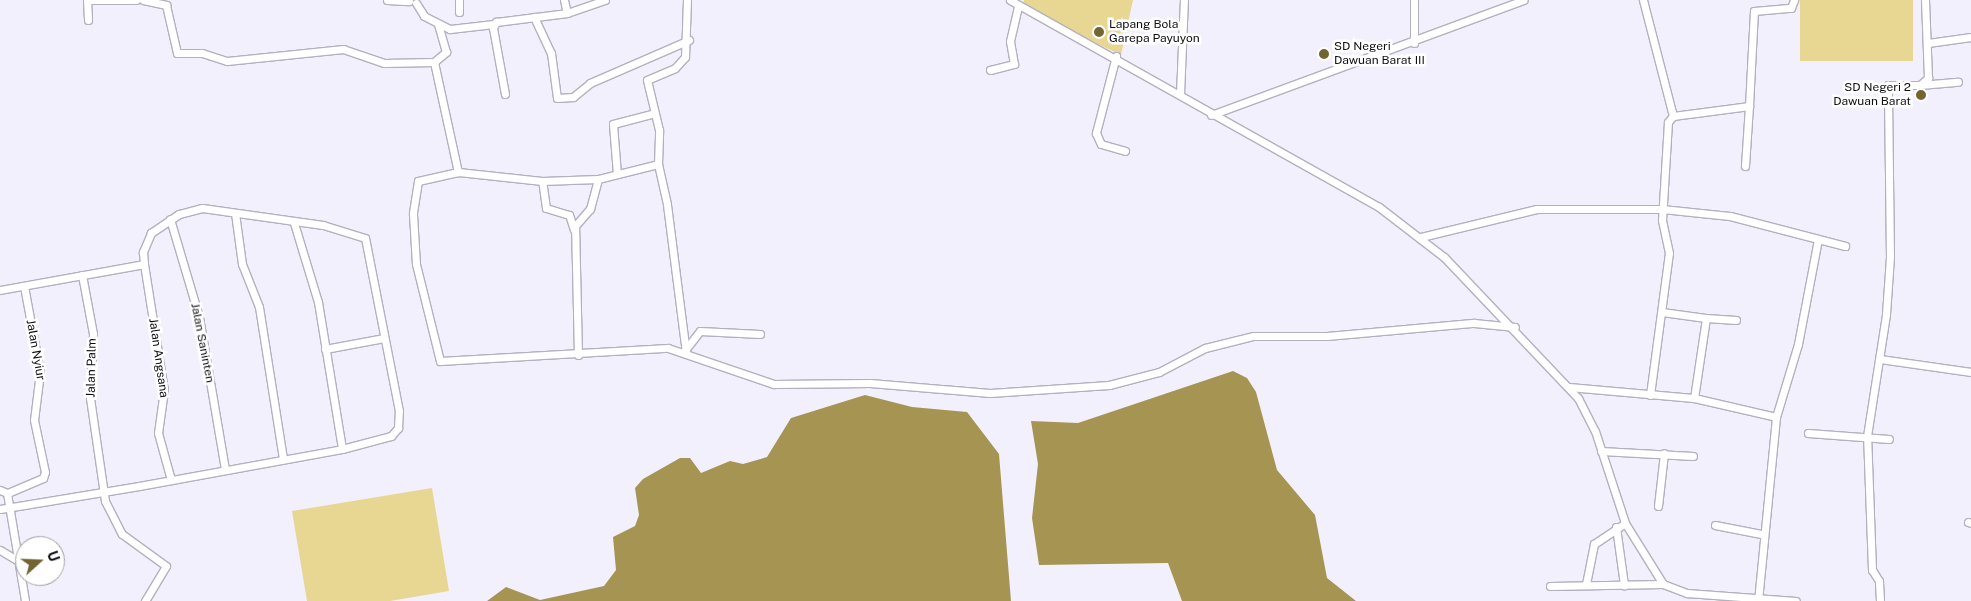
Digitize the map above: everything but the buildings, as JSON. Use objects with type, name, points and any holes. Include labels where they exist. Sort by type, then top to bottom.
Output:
[{"type":"street","points":[[88,20],[87,0],[136,0]]},
{"type":"street","points":[[143,0],[166,5],[180,54],[202,53],[227,60],[343,49],[384,63],[434,62],[446,52],[438,24]]},
{"type":"street","points":[[387,0],[413,1],[424,16],[438,24],[456,29],[494,24],[500,19],[567,13],[605,0]]},
{"type":"street","points":[[459,0],[459,12]]},
{"type":"street","points":[[564,0],[567,13]]},
{"type":"street","points":[[686,352],[668,204],[658,164],[655,113],[647,80],[682,62],[689,40],[687,0]]},
{"type":"street","points":[[1010,0],[1018,6],[1116,56],[1211,115],[1379,207],[1421,237],[1515,327],[1569,387],[1589,416],[1625,523],[1663,584]]},
{"type":"street","points":[[1180,94],[1184,0]]},
{"type":"street","points":[[1414,0],[1414,43]]},
{"type":"street","points":[[1211,115],[1414,43],[1523,0]]},
{"type":"street","points":[[1643,0],[1673,116]]},
{"type":"street","points":[[1745,166],[1754,11],[1791,8],[1794,0]]},
{"type":"street","points":[[1920,85],[1930,72],[1925,0]]},
{"type":"street","points":[[990,70],[1014,64],[1010,41],[1018,6]]},
{"type":"street","points":[[534,17],[551,53],[557,98],[573,97],[590,83],[689,40]]},
{"type":"street","points":[[494,24],[505,94]]},
{"type":"street","points":[[1928,43],[1971,37]]},
{"type":"street","points":[[1116,56],[1096,133],[1101,144],[1125,151]]},
{"type":"street","points":[[434,62],[458,172]]},
{"type":"street","points":[[1880,601],[1879,581],[1872,570],[1867,436],[1880,360],[1890,257],[1888,85],[1958,82]]},
{"type":"street","points":[[1650,395],[1669,248],[1662,209],[1666,126],[1673,116],[1749,106]]},
{"type":"street","points":[[617,174],[613,124],[655,113]]},
{"type":"street","points":[[658,164],[598,179],[542,181],[458,172],[422,178],[415,190],[416,264],[440,361],[578,355],[663,348],[686,352],[774,384],[870,383],[970,394],[1109,385],[1159,372],[1205,348],[1254,336],[1327,336],[1474,323],[1515,327]]},
{"type":"street","points":[[574,230],[590,208],[598,179]]},
{"type":"street","points":[[542,181],[546,208],[569,215],[574,230],[578,355]]},
{"type":"street","points":[[0,509],[342,449],[387,438],[398,428],[384,338],[365,238],[353,231],[234,213],[190,209],[170,219]]},
{"type":"street","points":[[1421,237],[1537,209],[1662,209],[1730,216],[1845,246]]},
{"type":"street","points":[[234,213],[242,264],[259,307],[283,458]]},
{"type":"street","name":"Jalan Angsana","points":[[170,219],[146,242],[144,264],[164,390],[158,433],[171,480]]},
{"type":"street","name":"Jalan Saninten","points":[[170,219],[199,317],[225,469]]},
{"type":"street","points":[[294,223],[301,258],[316,294],[342,449]]},
{"type":"street","points":[[1758,600],[1761,534],[1776,417],[1798,344],[1818,239]]},
{"type":"street","points":[[0,290],[144,264]]},
{"type":"street","name":"Jalan Palm","points":[[82,275],[92,326],[90,398],[104,491],[117,528],[166,566],[145,601]]},
{"type":"street","name":"Jalan Nyiur","points":[[15,543],[9,507],[4,491],[42,478],[45,472],[34,420],[40,372],[24,286]]},
{"type":"street","points":[[1662,312],[1736,320]]},
{"type":"street","points":[[1694,398],[1706,318]]},
{"type":"street","points":[[686,352],[700,331],[760,334]]},
{"type":"street","points":[[325,348],[384,338]]},
{"type":"street","points":[[1880,360],[1971,372]]},
{"type":"street","points":[[1569,387],[1694,398],[1776,417]]},
{"type":"street","points":[[1808,433],[1889,438]]},
{"type":"street","points":[[1601,451],[1664,452],[1693,456]]},
{"type":"street","points":[[1658,506],[1664,452]]},
{"type":"street","points":[[1586,584],[1594,544],[1616,527],[1625,523]]},
{"type":"street","points":[[1715,525],[1761,534]]},
{"type":"street","points":[[1616,527],[1624,585]]},
{"type":"street","points":[[0,550],[15,559]]},
{"type":"street","points":[[1550,586],[1663,584],[1687,593],[1758,600],[1796,601]]},
{"type":"street","points":[[17,601],[25,597]]},
{"type":"shaded area","name":"Lapang Bola Garepa Payuyon","points":[[1024,0],[1133,0],[1121,55],[1022,8]]},
{"type":"shaded area","points":[[1800,0],[1913,0],[1913,61],[1800,61]]},
{"type":"shaded area","points":[[1233,371],[1247,378],[1256,392],[1277,470],[1315,515],[1327,578],[1356,601],[1182,601],[1168,563],[1039,565],[1032,518],[1038,464],[1031,421],[1078,423]]},
{"type":"shaded area","points":[[865,395],[912,407],[967,412],[999,454],[1011,601],[487,601],[506,587],[540,600],[604,586],[616,570],[613,537],[635,526],[639,515],[635,488],[643,479],[680,458],[690,458],[701,473],[730,461],[743,464],[767,457],[791,418]]},
{"type":"shaded area","points":[[432,488],[449,591],[390,601],[307,601],[292,511]]},
{"type":"place","name":"Lapang Bola Garepa Payuyon","points":[[1099,32]]},
{"type":"place","name":"SD Negeri Dawuan Barat III","points":[[1324,54]]},
{"type":"place","name":"SD Negeri 2 Dawuan Barat","points":[[1921,95]]}]
